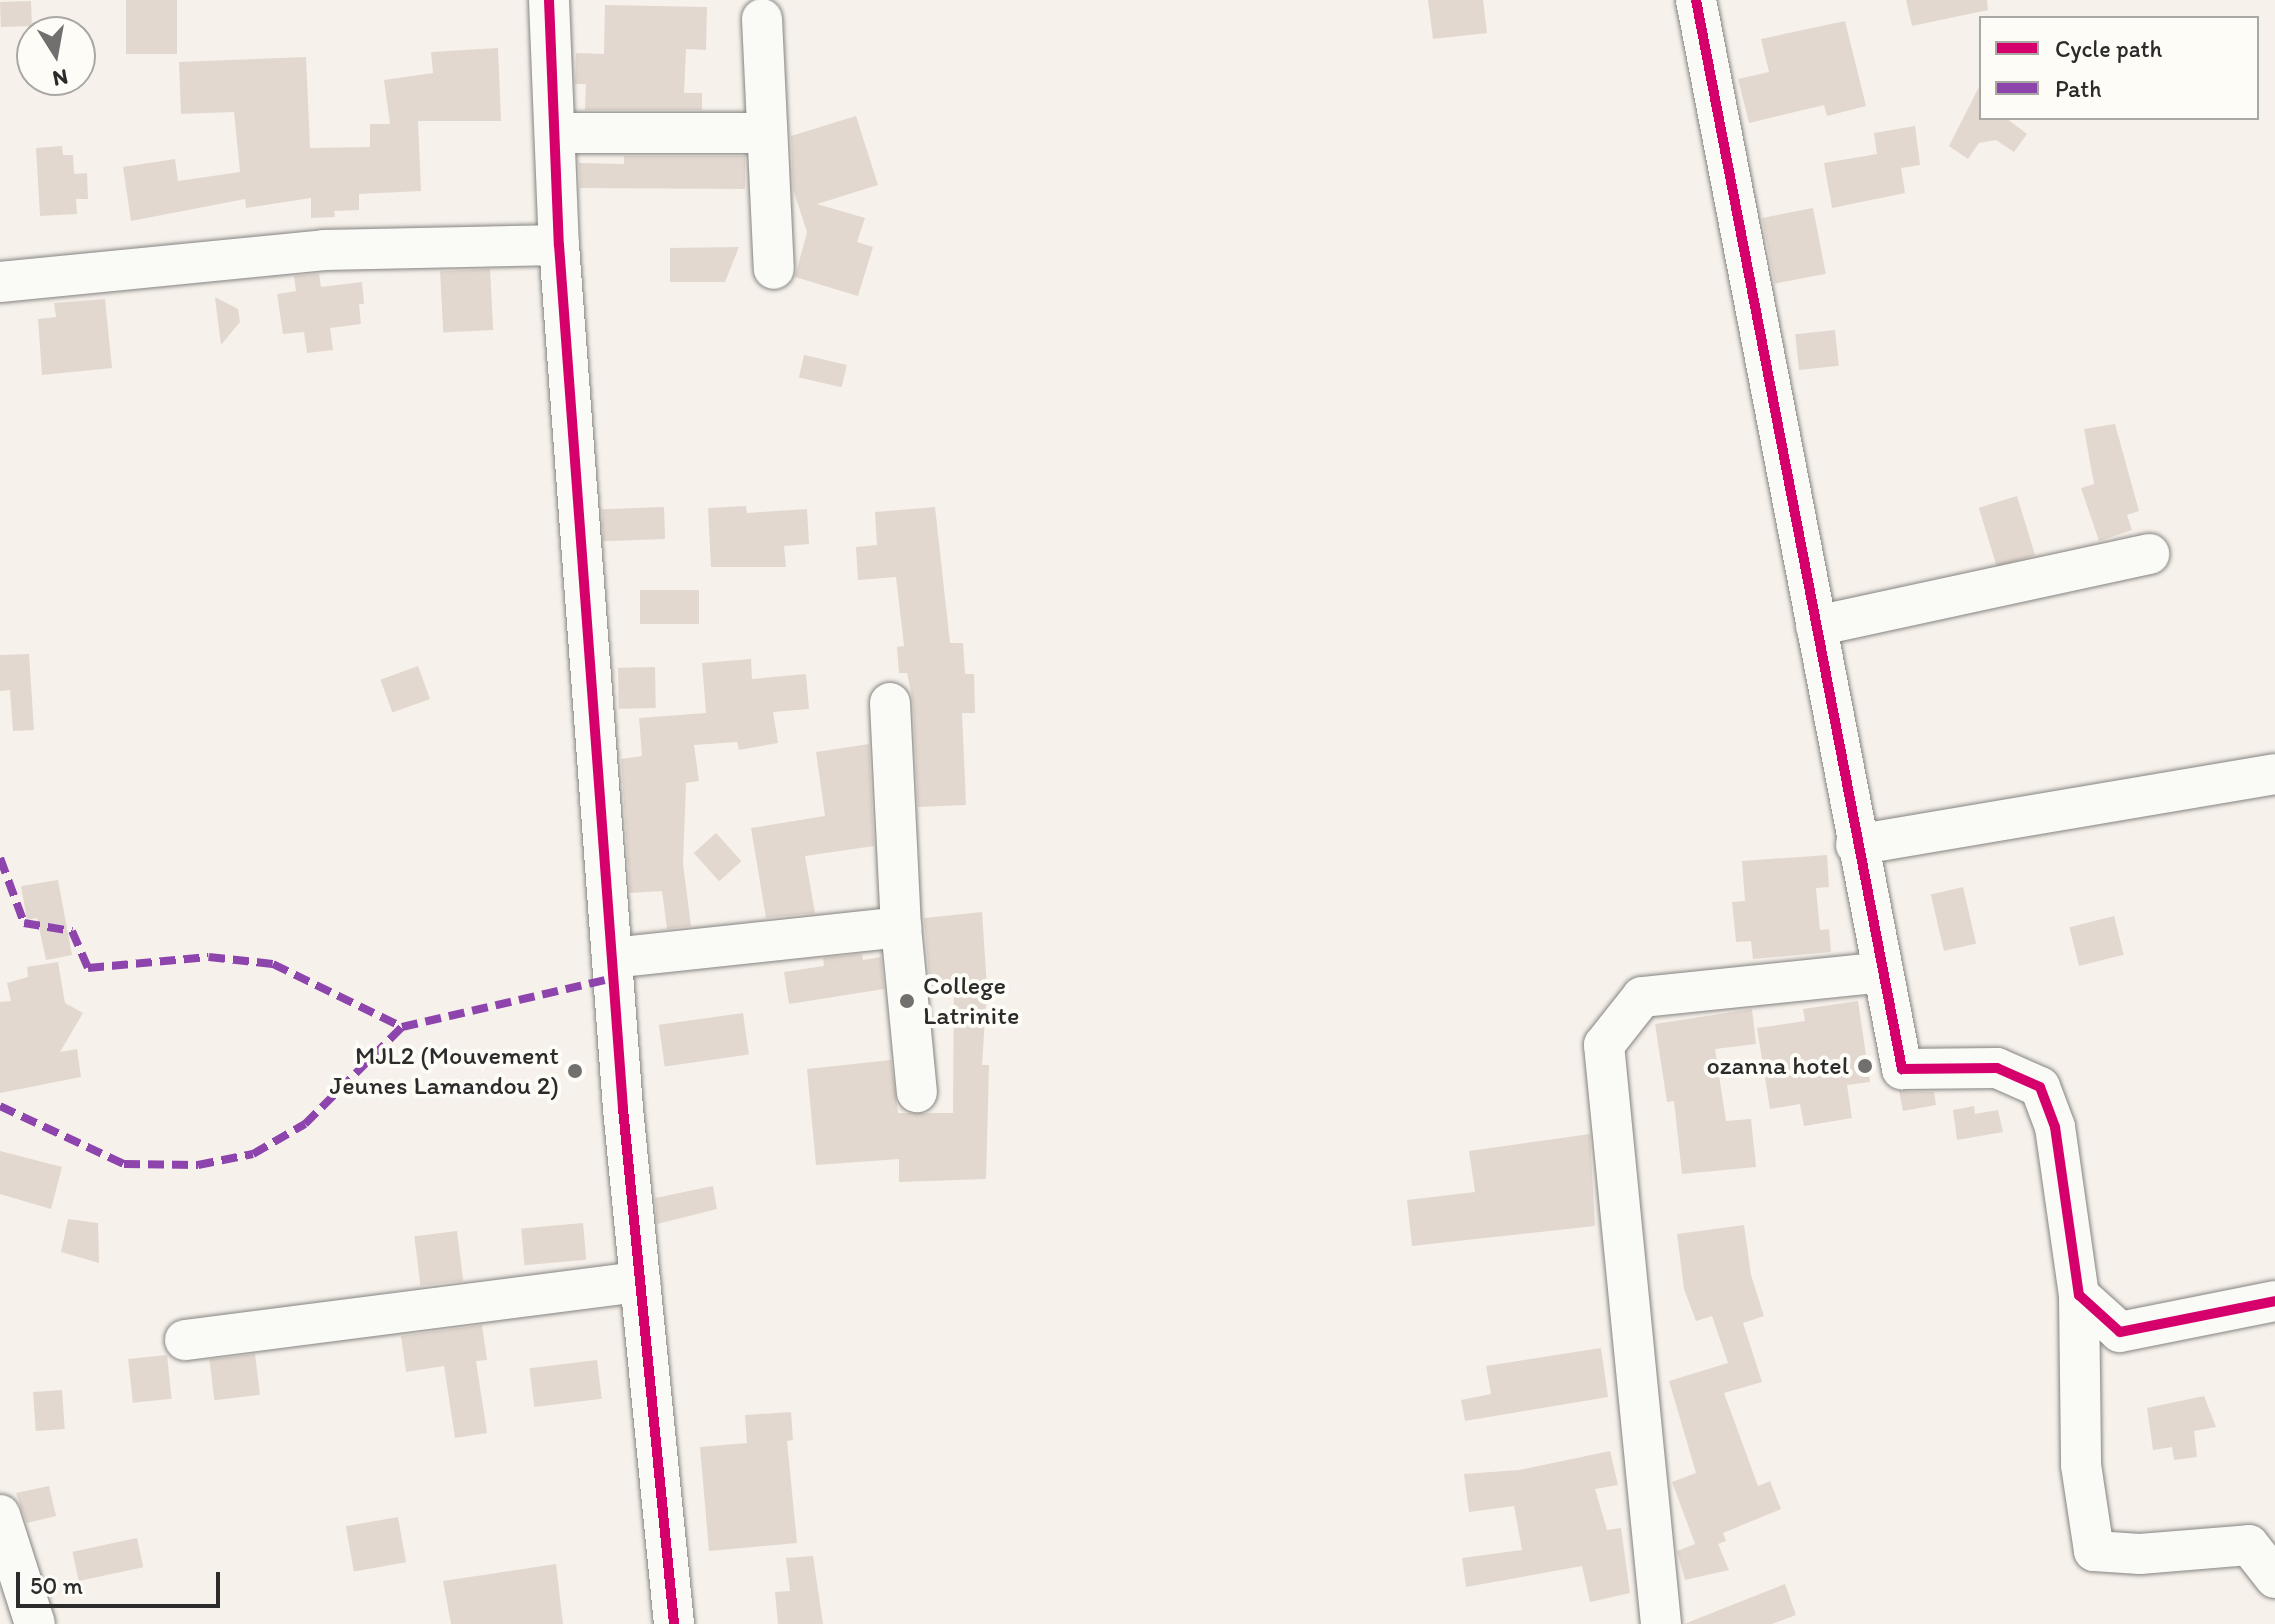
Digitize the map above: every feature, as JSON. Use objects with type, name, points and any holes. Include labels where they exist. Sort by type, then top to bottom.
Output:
[{"type":"street","points":[[549,0],[557,133],[559,245],[612,958],[674,1624]]},
{"type":"street","points":[[1696,0],[1856,845],[1902,1069],[1997,1068],[2040,1087],[2055,1127],[2079,1295],[2081,1465],[2094,1551],[2140,1554],[2249,1545],[2275,1578]]},
{"type":"street","points":[[762,19],[774,269]]},
{"type":"street","points":[[557,133],[767,133]]},
{"type":"street","points":[[0,282],[324,250],[559,245]]},
{"type":"street","points":[[1816,626],[2149,554]]},
{"type":"street","points":[[890,703],[901,927],[917,1092]]},
{"type":"street","points":[[1856,845],[2275,774]]},
{"type":"street","points":[[612,958],[901,927]]},
{"type":"street","points":[[1661,1624],[1604,1045],[1642,997],[1883,972]]},
{"type":"street","points":[[185,1340],[640,1282]]},
{"type":"street","points":[[2079,1295],[2120,1332],[2275,1301]]},
{"type":"street","points":[[0,1515],[35,1624]]},
{"type":"building","points":[[126,0],[177,0],[177,54],[126,54]]},
{"type":"building","points":[[1428,0],[1483,0],[1487,33],[1433,39]]},
{"type":"building","points":[[1906,0],[1987,0],[1988,10],[1912,26]]},
{"type":"building","points":[[31,1],[32,16],[16,16],[16,27],[1,27],[0,2]]},
{"type":"building","points":[[605,5],[707,7],[706,50],[686,49],[684,93],[702,93],[702,110],[585,110],[586,84],[575,84],[576,53],[604,54]]},
{"type":"building","points":[[1845,21],[1866,106],[1827,116],[1824,105],[1749,123],[1738,79],[1769,72],[1761,39]]},
{"type":"building","points":[[498,48],[501,121],[418,121],[421,191],[359,194],[359,210],[334,211],[335,217],[311,218],[311,198],[246,208],[245,199],[131,221],[123,167],[175,159],[178,181],[240,172],[234,112],[181,114],[179,62],[306,57],[310,148],[370,147],[370,124],[390,124],[384,80],[433,73],[431,52]]},
{"type":"building","points":[[1979,87],[1979,120],[2009,120],[2027,134],[2014,152],[1996,140],[1979,143],[1968,159],[1949,146]]},
{"type":"building","points":[[856,116],[878,185],[817,204],[865,218],[857,242],[873,247],[858,296],[795,277],[807,232],[793,189],[791,136]]},
{"type":"building","points":[[1915,126],[1920,165],[1901,168],[1905,193],[1832,208],[1824,163],[1877,154],[1874,133]]},
{"type":"building","points":[[62,146],[63,155],[73,155],[74,174],[87,173],[88,199],[76,199],[77,214],[40,216],[36,148]]},
{"type":"building","points":[[624,156],[745,156],[745,189],[580,188],[579,163],[624,164]]},
{"type":"building","points":[[1813,208],[1826,274],[1775,284],[1762,218]]},
{"type":"building","points":[[739,247],[725,282],[670,282],[670,248]]},
{"type":"building","points":[[490,269],[493,330],[443,333],[440,272]]},
{"type":"building","points":[[319,274],[321,287],[362,282],[364,304],[359,304],[361,324],[330,328],[333,350],[307,353],[304,332],[283,334],[277,294],[296,291],[294,276]]},
{"type":"building","points":[[215,297],[238,309],[240,322],[221,345]]},
{"type":"building","points":[[105,299],[112,368],[42,375],[38,319],[56,317],[54,303]]},
{"type":"building","points":[[1835,330],[1839,366],[1799,370],[1795,334]]},
{"type":"building","points":[[804,355],[847,365],[842,387],[799,377]]},
{"type":"building","points":[[2115,424],[2139,511],[2127,515],[2132,530],[2099,541],[2081,488],[2094,484],[2084,429]]},
{"type":"building","points":[[2017,496],[2035,555],[1997,567],[1979,508]]},
{"type":"building","points":[[746,506],[747,513],[807,509],[809,544],[784,546],[786,567],[711,567],[708,508]]},
{"type":"building","points":[[664,507],[665,539],[603,541],[602,509]]},
{"type":"building","points":[[935,507],[950,643],[963,643],[965,674],[974,674],[975,713],[962,713],[966,805],[918,807],[913,702],[907,673],[899,673],[897,647],[904,646],[896,577],[858,580],[856,547],[877,545],[875,512]]},
{"type":"building","points":[[640,590],[699,590],[699,624],[640,624]]},
{"type":"building","points":[[29,654],[34,730],[13,731],[10,690],[0,691],[0,655]]},
{"type":"building","points":[[751,659],[752,679],[806,674],[809,709],[773,712],[778,743],[739,750],[737,742],[694,745],[699,781],[686,783],[683,864],[691,926],[667,929],[662,891],[630,893],[621,759],[642,756],[639,718],[706,713],[702,663]]},
{"type":"building","points":[[418,666],[430,699],[392,713],[380,680]]},
{"type":"building","points":[[655,667],[656,708],[619,709],[618,668]]},
{"type":"building","points":[[869,744],[874,846],[805,856],[815,913],[766,918],[751,828],[825,816],[816,752]]},
{"type":"building","points":[[716,833],[741,861],[719,881],[694,853]]},
{"type":"building","points":[[1827,855],[1829,887],[1816,888],[1820,930],[1829,929],[1831,952],[1753,959],[1751,941],[1736,942],[1732,902],[1745,901],[1742,861]]},
{"type":"building","points":[[58,880],[72,955],[46,960],[37,918],[27,920],[21,886]]},
{"type":"building","points":[[1963,887],[1976,944],[1944,951],[1931,894]]},
{"type":"building","points":[[982,912],[987,988],[982,1065],[989,1065],[986,1179],[899,1182],[899,1159],[816,1165],[807,1069],[891,1060],[898,1113],[953,1113],[954,982],[930,986],[924,918]]},
{"type":"building","points":[[2114,916],[2124,955],[2079,966],[2069,927]]},
{"type":"building","points":[[862,954],[863,960],[881,957],[884,989],[789,1004],[784,972],[824,966],[823,958]]},
{"type":"building","points":[[58,962],[65,1003],[83,1013],[60,1052],[77,1049],[81,1077],[0,1093],[0,1002],[11,1001],[7,983],[28,977],[27,967]]},
{"type":"building","points":[[1858,1001],[1870,1082],[1847,1085],[1852,1118],[1804,1126],[1800,1104],[1770,1109],[1757,1028],[1805,1021],[1803,1009]]},
{"type":"building","points":[[1752,1009],[1756,1044],[1715,1049],[1726,1121],[1751,1119],[1756,1167],[1682,1174],[1674,1101],[1667,1102],[1655,1024]]},
{"type":"building","points":[[743,1013],[749,1055],[665,1066],[659,1025]]},
{"type":"building","points":[[1899,1091],[1934,1092],[1936,1105],[1903,1111]]},
{"type":"building","points":[[1974,1106],[1975,1114],[1998,1110],[2003,1132],[1957,1140],[1953,1110]]},
{"type":"building","points":[[1590,1134],[1595,1226],[1412,1246],[1407,1200],[1475,1192],[1469,1151]]},
{"type":"building","points":[[0,1151],[62,1167],[51,1209],[0,1194]]},
{"type":"building","points":[[713,1186],[717,1209],[657,1224],[655,1198]]},
{"type":"building","points":[[68,1219],[98,1223],[99,1263],[61,1252]]},
{"type":"building","points":[[583,1223],[586,1260],[524,1265],[521,1228]]},
{"type":"building","points":[[1744,1225],[1751,1275],[1764,1316],[1743,1323],[1762,1382],[1724,1393],[1758,1486],[1770,1481],[1781,1509],[1723,1533],[1726,1541],[1718,1544],[1729,1570],[1685,1580],[1677,1551],[1695,1544],[1672,1482],[1696,1473],[1669,1381],[1728,1363],[1712,1316],[1696,1321],[1684,1289],[1677,1234]]},
{"type":"building","points":[[457,1231],[463,1281],[420,1286],[414,1236]]},
{"type":"building","points":[[482,1325],[487,1360],[476,1361],[487,1433],[455,1438],[444,1366],[406,1372],[401,1336]]},
{"type":"building","points":[[1601,1348],[1608,1397],[1465,1421],[1461,1400],[1491,1394],[1486,1366]]},
{"type":"building","points":[[255,1354],[260,1395],[214,1400],[209,1360]]},
{"type":"building","points":[[167,1355],[172,1399],[133,1403],[128,1359]]},
{"type":"building","points":[[597,1360],[602,1399],[534,1407],[530,1368]]},
{"type":"building","points":[[62,1390],[65,1429],[36,1431],[33,1392]]},
{"type":"building","points":[[2204,1396],[2216,1427],[2194,1431],[2197,1457],[2174,1460],[2172,1447],[2153,1450],[2147,1408]]},
{"type":"building","points":[[791,1412],[793,1440],[787,1441],[797,1543],[709,1551],[700,1447],[747,1443],[745,1415]]},
{"type":"building","points":[[1610,1451],[1618,1485],[1595,1489],[1607,1530],[1621,1528],[1630,1593],[1590,1602],[1582,1566],[1466,1587],[1462,1558],[1522,1550],[1514,1506],[1469,1512],[1464,1474],[1519,1470]]},
{"type":"building","points":[[49,1486],[56,1516],[27,1523],[16,1493]]},
{"type":"building","points":[[398,1517],[406,1562],[354,1572],[346,1526]]},
{"type":"building","points":[[137,1538],[143,1567],[79,1581],[72,1552]]},
{"type":"building","points":[[813,1556],[823,1624],[778,1624],[775,1592],[790,1591],[786,1558]]},
{"type":"building","points":[[556,1564],[563,1624],[451,1624],[443,1581]]},
{"type":"building","points":[[1785,1584],[1796,1615],[1772,1624],[1684,1624]]},
{"type":"marked path","points":[[0,858],[24,923],[72,931],[88,968],[209,957],[273,964],[402,1027]]},
{"type":"marked path","points":[[0,1106],[124,1164],[198,1165],[253,1154],[305,1124],[402,1027],[614,978]]},
{"type":"cycle path","points":[[549,0],[559,245],[623,1109],[674,1624]]},
{"type":"cycle path","points":[[1696,0],[1902,1069],[1997,1068],[2040,1087],[2055,1127],[2079,1295],[2120,1332],[2275,1301]]},
{"type":"place","name":"College Latrinite","points":[[907,1001]]},
{"type":"place","name":"ozanna hotel","points":[[1865,1066]]},
{"type":"place","name":"MJL2 (Mouvement Jeunes Lamandou 2)","points":[[575,1071]]}]
